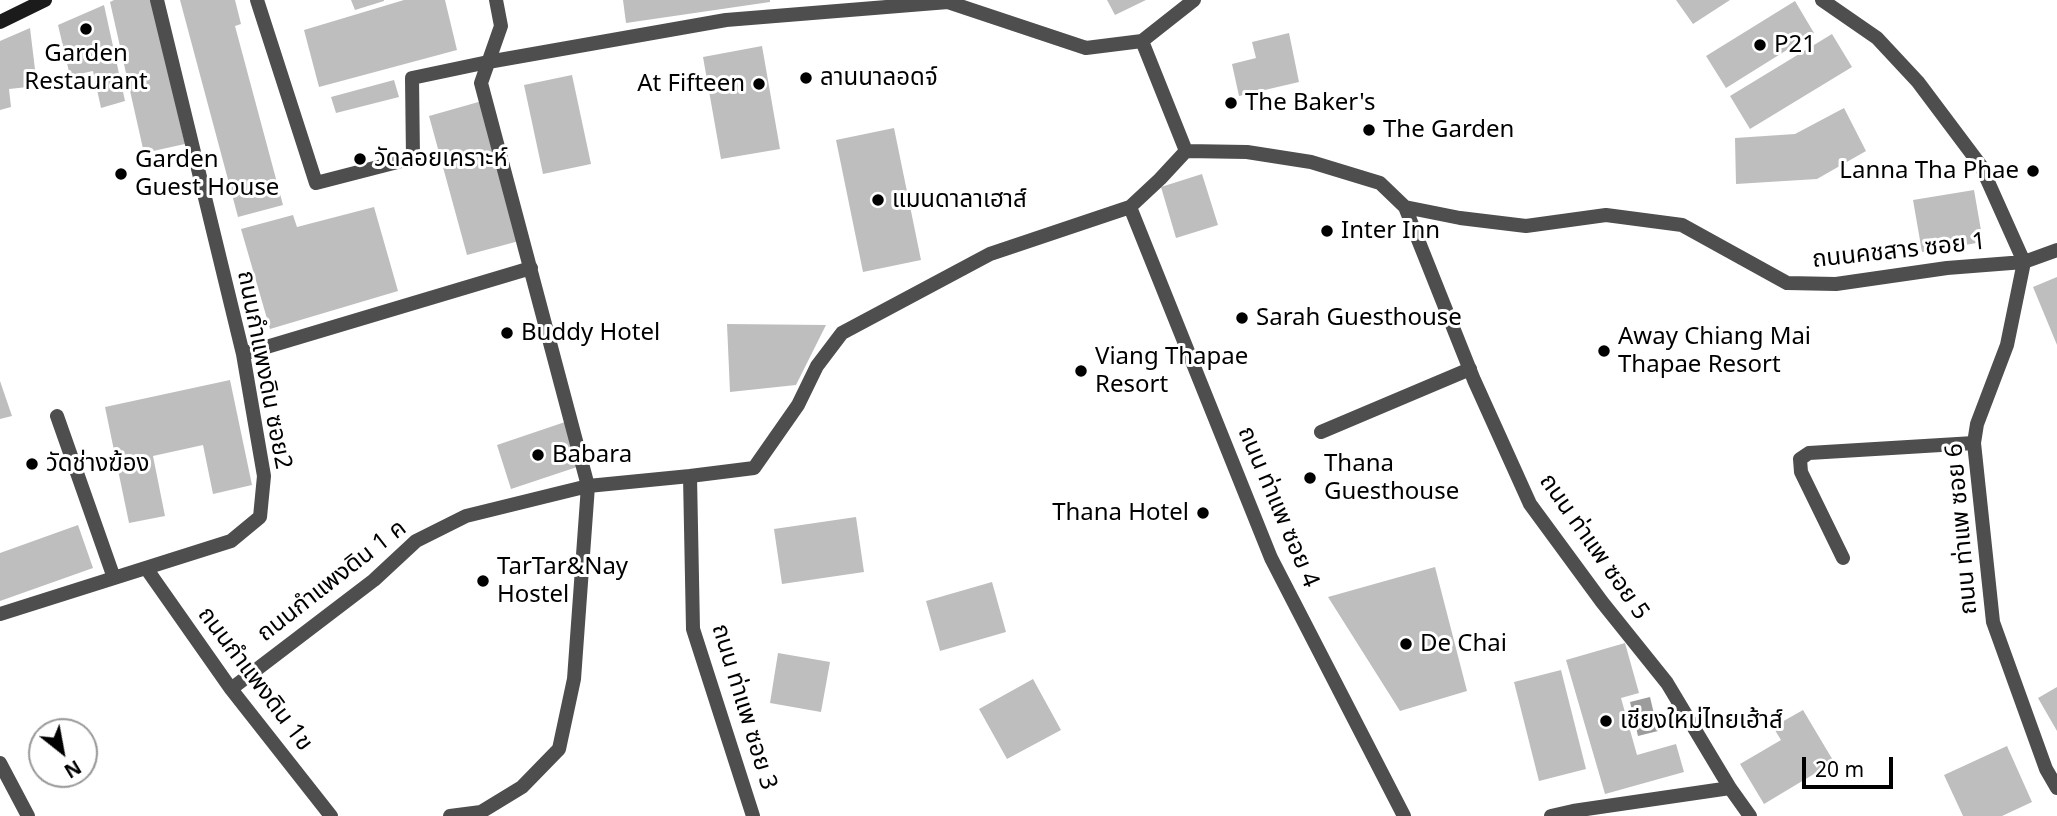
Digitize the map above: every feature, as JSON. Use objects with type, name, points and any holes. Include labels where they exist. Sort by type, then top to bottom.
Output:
[{"type":"street","points":[[0,22],[46,0]]},
{"type":"street","name":"ถนนกำแพงดิน ซอย2","points":[[0,614],[232,541],[261,517],[264,476],[243,354],[157,0]]},
{"type":"street","points":[[257,0],[316,183],[413,158],[412,78],[488,62],[726,20],[948,2],[1086,48],[1142,41],[1195,0]]},
{"type":"street","points":[[450,816],[482,814],[522,787],[559,749],[574,679],[588,486],[481,83],[501,26],[496,0]]},
{"type":"street","points":[[1822,0],[1877,38],[1917,82],[1981,166],[2024,262]]},
{"type":"street","points":[[1142,41],[1186,150]]},
{"type":"street","points":[[1186,150],[1247,152],[1311,162],[1380,183],[1405,207]]},
{"type":"street","points":[[690,476],[754,468],[798,405],[817,366],[842,333],[990,254],[1130,207],[1186,150]]},
{"type":"street","name":"ถนน ท่าแพ ซอย 4","points":[[1130,207],[1270,558],[1404,816]]},
{"type":"street","name":"ถนนคชสาร ซอย 1","points":[[1405,207],[1460,218],[1526,226],[1606,215],[1682,225],[1787,283],[1836,284],[1947,268],[2024,262],[2057,250]]},
{"type":"street","name":"ถนน ท่าแพ ซอย 5","points":[[1405,207],[1470,369],[1530,504],[1602,602],[1667,683],[1730,788],[1750,816]]},
{"type":"street","name":"ถนน ท่าแพ ซอย 6","points":[[2024,262],[2007,345],[1977,424],[1974,443],[1993,622],[2052,766],[2057,788]]},
{"type":"street","points":[[243,354],[531,268]]},
{"type":"street","points":[[1321,432],[1470,369]]},
{"type":"street","points":[[57,416],[114,578]]},
{"type":"street","points":[[1843,558],[1801,472],[1800,459],[1809,453],[1974,443]]},
{"type":"street","name":"ถนนกำแพงดิน 1 ค","points":[[231,689],[374,580],[416,541],[466,516],[588,486],[690,476]]},
{"type":"street","name":"ถนน ท่าแพ ซอย 3","points":[[690,476],[693,629],[753,816]]},
{"type":"street","name":"ถนนกำแพงดิน 1ข","points":[[146,568],[231,689],[331,816]]},
{"type":"street","points":[[0,763],[28,816]]},
{"type":"street","points":[[1551,816],[1730,788]]},
{"type":"shaded area","points":[[1650,697],[1658,731],[1638,736],[1630,702]]},
{"type":"building","points":[[151,0],[185,144],[144,153],[110,2]]},
{"type":"building","points":[[180,0],[235,0],[241,24],[235,26],[283,205],[238,217]]},
{"type":"building","points":[[351,0],[384,0],[384,1],[355,10]]},
{"type":"building","points":[[404,0],[445,0],[457,50],[319,87],[304,30]]},
{"type":"building","points":[[623,0],[770,0],[770,2],[626,23]]},
{"type":"building","points":[[1107,0],[1146,0],[1115,15]]},
{"type":"building","points":[[1676,0],[1730,0],[1693,24]]},
{"type":"building","name":"P21","points":[[1795,1],[1814,33],[1726,88],[1706,56]]},
{"type":"building","points":[[104,5],[125,101],[101,108],[93,71],[70,76],[58,25]]},
{"type":"building","points":[[30,28],[37,86],[9,89],[11,107],[0,110],[0,41]]},
{"type":"building","points":[[1289,33],[1299,82],[1239,96],[1232,64],[1256,58],[1252,42]]},
{"type":"building","points":[[1832,34],[1852,67],[1750,129],[1730,96]]},
{"type":"building","points":[[762,46],[780,149],[721,159],[703,57]]},
{"type":"building","points":[[572,75],[591,164],[543,174],[524,85]]},
{"type":"building","points":[[394,80],[399,97],[336,113],[331,97]]},
{"type":"building","points":[[482,101],[519,241],[467,255],[429,116]]},
{"type":"building","points":[[1844,108],[1866,151],[1817,179],[1736,184],[1735,138],[1795,134]]},
{"type":"building","name":"แมนดาลาเฮาส์","points":[[894,128],[921,260],[863,272],[836,140]]},
{"type":"building","points":[[1202,174],[1218,225],[1176,238],[1161,187]]},
{"type":"building","points":[[1974,190],[1983,242],[1922,252],[1913,200]]},
{"type":"building","points":[[374,207],[398,291],[270,329],[241,229],[293,215],[297,227]]},
{"type":"building","points":[[2057,277],[2057,345],[2033,287]]},
{"type":"building","points":[[727,324],[826,325],[796,385],[730,392]]},
{"type":"building","points":[[230,380],[252,485],[213,494],[203,445],[153,456],[165,516],[129,523],[105,407]]},
{"type":"building","points":[[0,381],[12,416],[0,419]]},
{"type":"building","name":"Babara","points":[[565,422],[580,466],[511,489],[497,445]]},
{"type":"building","points":[[856,517],[864,572],[782,584],[774,529]]},
{"type":"building","points":[[78,525],[93,568],[0,601],[0,553]]},
{"type":"building","name":"De Chai","points":[[1435,567],[1467,691],[1400,711],[1328,597]]},
{"type":"building","points":[[992,582],[1006,632],[940,651],[926,601]]},
{"type":"building","name":"เชียงใหม่ไทยเฮ้าส์","points":[[1625,643],[1639,693],[1621,698],[1637,755],[1676,744],[1684,772],[1605,794],[1566,660]]},
{"type":"building","points":[[778,653],[830,662],[821,712],[770,703]]},
{"type":"building","points":[[1561,670],[1586,769],[1539,781],[1514,682]]},
{"type":"building","points":[[1033,679],[1061,730],[1007,759],[979,709]]},
{"type":"building","points":[[2057,687],[2057,731],[2038,698]]},
{"type":"building","points":[[1803,710],[1834,762],[1764,804],[1740,764],[1781,740],[1773,727]]},
{"type":"building","points":[[2007,746],[2032,802],[2002,816],[1963,816],[1944,775]]},
{"type":"place","name":"Garden Restaurant","points":[[86,29]]},
{"type":"place","name":"P21","points":[[1760,45]]},
{"type":"place","name":"ลานนาลอดจ์","points":[[806,78]]},
{"type":"place","name":"At Fifteen","points":[[759,84]]},
{"type":"place","name":"The Baker's","points":[[1231,103]]},
{"type":"place","name":"The Garden","points":[[1369,130]]},
{"type":"place","name":"วัดลอยเคราะห์","points":[[360,159]]},
{"type":"place","name":"Lanna Tha Phae","points":[[2033,171]]},
{"type":"place","name":"Garden Guest House","points":[[121,174]]},
{"type":"place","name":"แมนดาลาเฮาส์","points":[[878,200]]},
{"type":"place","name":"Inter Inn","points":[[1327,231]]},
{"type":"place","name":"Sarah Guesthouse","points":[[1242,318]]},
{"type":"place","name":"Buddy Hotel","points":[[507,333]]},
{"type":"place","name":"Away Chiang Mai Thapae Resort","points":[[1604,351]]},
{"type":"place","name":"Viang Thapae Resort","points":[[1081,371]]},
{"type":"place","name":"Babara","points":[[538,455]]},
{"type":"place","name":"วัดช่างฆ้อง","points":[[32,464]]},
{"type":"place","name":"Thana Guesthouse","points":[[1310,478]]},
{"type":"place","name":"Thana Hotel","points":[[1203,513]]},
{"type":"place","name":"TarTar&Nay Hostel","points":[[483,581]]},
{"type":"place","name":"De Chai","points":[[1406,644]]},
{"type":"place","name":"เชียงใหม่ไทยเฮ้าส์","points":[[1606,721]]}]
